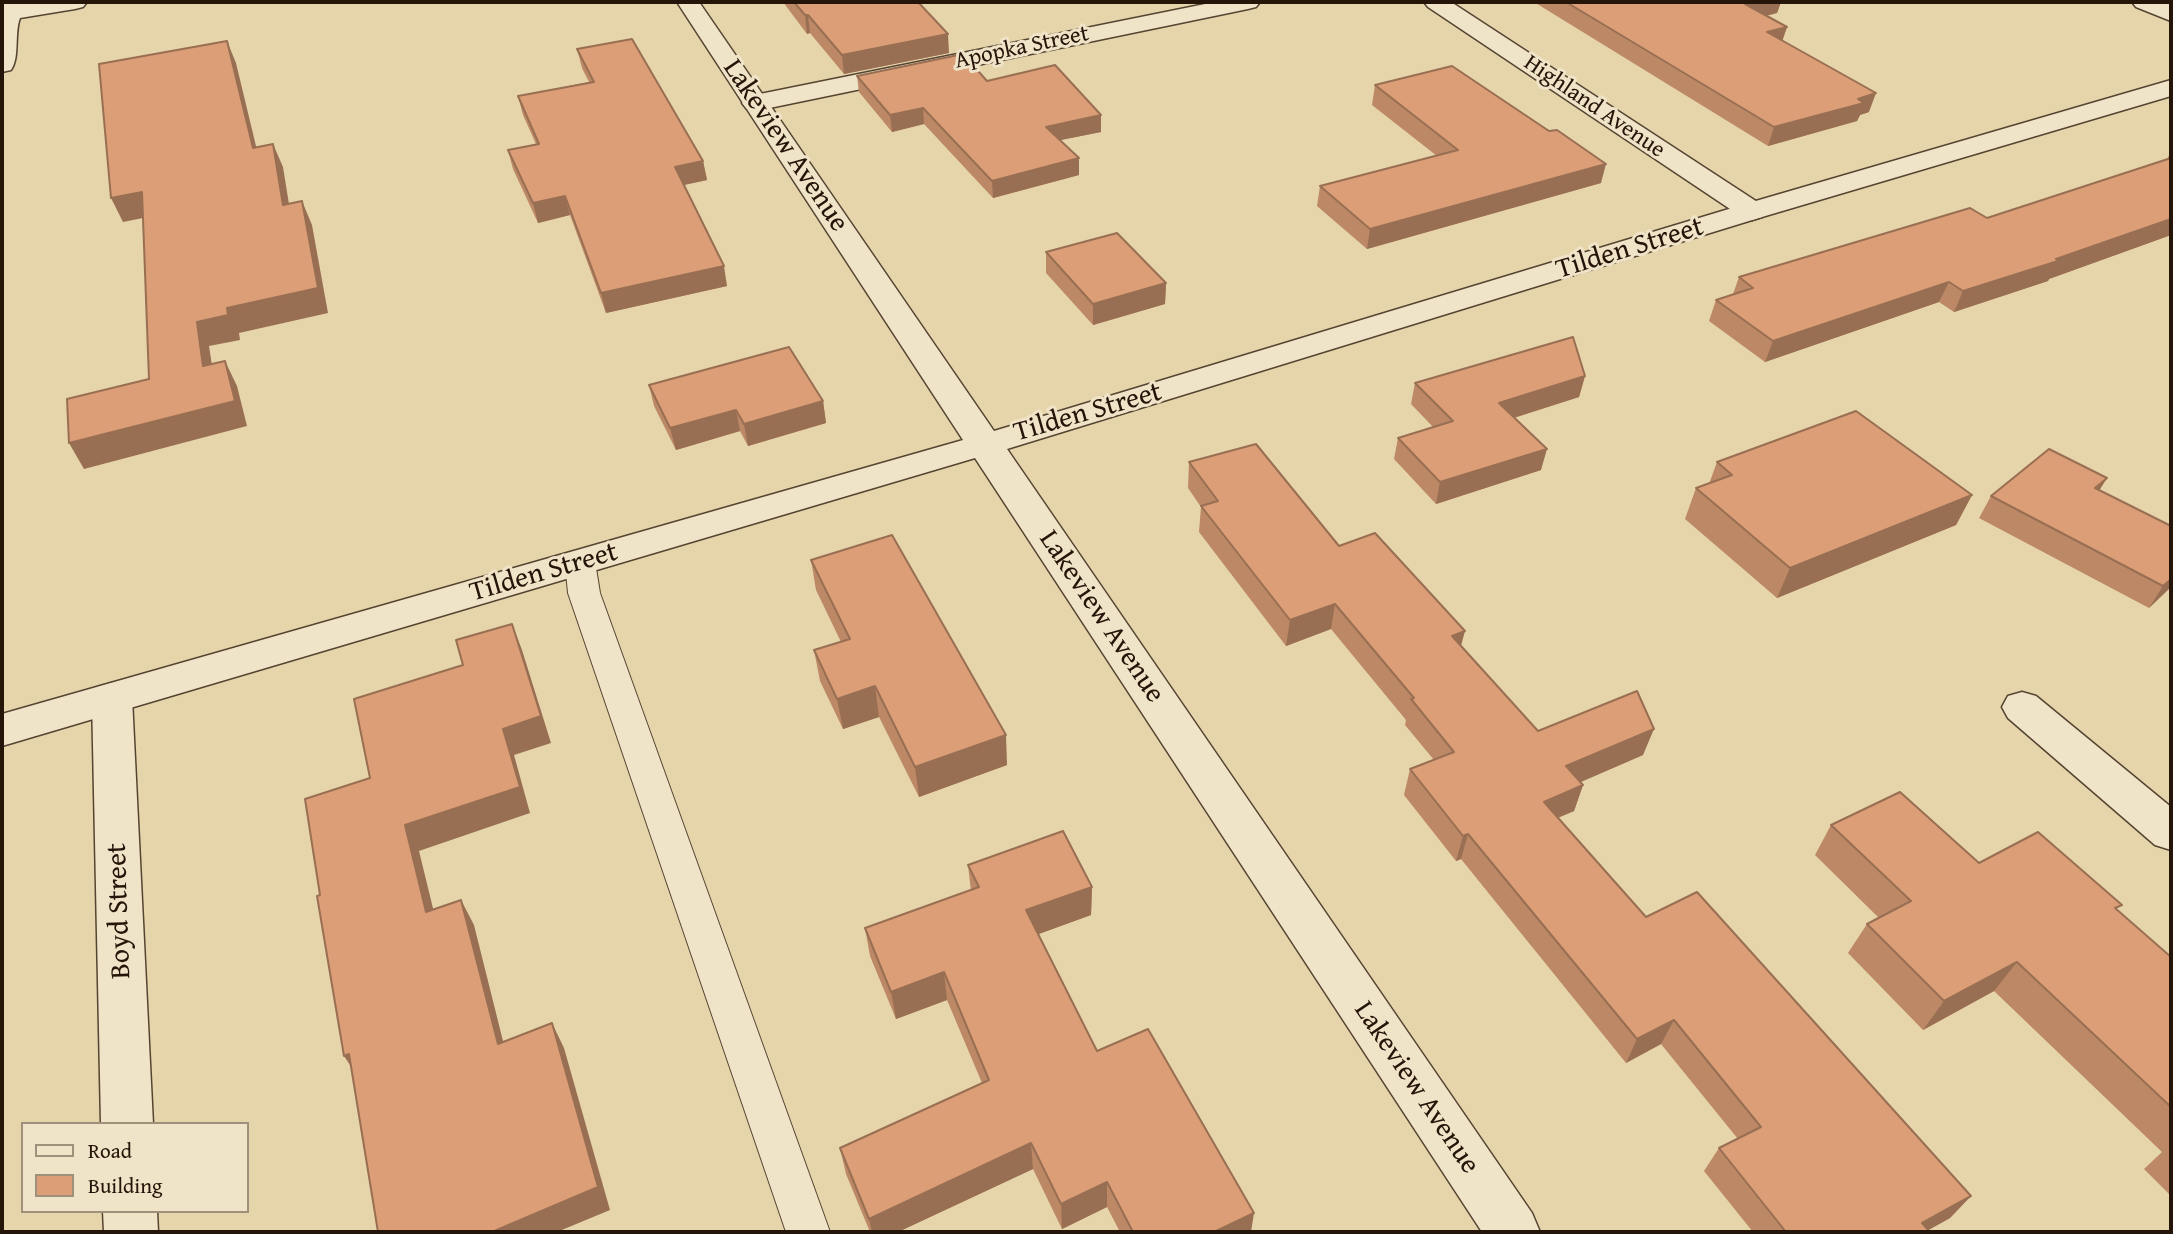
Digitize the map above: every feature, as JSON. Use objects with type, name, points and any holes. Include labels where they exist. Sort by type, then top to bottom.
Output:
[{"type":"street","points":[[2,65],[4,28],[9,9],[75,2]]},
{"type":"street","name":"Lakeview Avenue","points":[[688,2],[1513,1232]]},
{"type":"street","name":"Apopka Street","points":[[755,103],[1248,2]]},
{"type":"street","name":"Highland Avenue","points":[[1436,2],[1752,211]]},
{"type":"street","points":[[2144,2],[2171,14]]},
{"type":"street","name":"Tilden Street","points":[[2,730],[1034,430],[1752,211],[2171,88]]},
{"type":"street","name":"Boyd Street","points":[[112,698],[127,1122]]},
{"type":"street","points":[[2022,707],[2171,832]]},
{"type":"street","points":[[130,1213],[131,1232]]},
{"type":"lane","points":[[580,562],[584,593],[808,1232]]},
{"type":"building","points":[[794,2],[918,2],[948,34],[842,55]]},
{"type":"building","points":[[1566,2],[1756,2],[1745,4],[1787,27],[1767,32],[1876,93],[1858,99],[1864,103],[1774,127]]},
{"type":"building","points":[[632,39],[703,161],[675,167],[724,266],[601,293],[565,196],[533,203],[508,150],[539,144],[518,96],[594,82],[577,49]]},
{"type":"building","points":[[227,41],[253,148],[273,144],[283,205],[302,201],[318,288],[227,308],[228,315],[197,322],[203,366],[225,361],[235,401],[69,443],[67,399],[149,379],[142,192],[111,198],[99,64]]},
{"type":"building","points":[[963,54],[987,81],[1055,65],[1101,115],[1046,127],[1079,158],[992,181],[923,108],[890,115],[857,76]]},
{"type":"building","points":[[1452,66],[1549,131],[1557,130],[1606,164],[1370,229],[1320,186],[1458,150],[1375,85]]},
{"type":"building","points":[[2171,158],[2171,219],[2056,259],[2058,261],[1963,291],[1949,282],[1773,341],[1716,300],[1753,288],[1739,277],[1970,208],[1987,218]]},
{"type":"building","points":[[1117,233],[1166,283],[1093,304],[1046,252]]},
{"type":"building","points":[[1573,337],[1585,376],[1499,403],[1547,449],[1440,482],[1398,438],[1453,421],[1415,383]]},
{"type":"building","points":[[789,347],[823,401],[744,424],[736,410],[670,428],[649,385]]},
{"type":"building","points":[[1856,411],[1972,495],[1790,568],[1696,488],[1732,475],[1717,462]]},
{"type":"building","points":[[1256,444],[1339,546],[1375,533],[1465,631],[1452,636],[1538,731],[1637,691],[1654,729],[1566,766],[1583,785],[1544,802],[1646,917],[1697,892],[1971,1196],[1922,1223],[1930,1232],[1786,1232],[1719,1148],[1761,1127],[1674,1020],[1637,1039],[1468,834],[1463,836],[1410,769],[1454,752],[1411,699],[1414,698],[1335,604],[1290,620],[1201,506],[1218,501],[1189,462]]},
{"type":"building","points":[[2049,449],[2107,478],[2095,488],[2171,526],[2171,579],[2163,586],[1991,496]]},
{"type":"building","points":[[892,535],[1006,735],[915,767],[875,686],[837,699],[814,650],[850,639],[811,560]]},
{"type":"building","points":[[512,624],[541,716],[503,729],[520,787],[405,825],[426,912],[461,900],[498,1044],[552,1023],[598,1187],[492,1232],[378,1232],[349,1054],[344,1056],[317,896],[320,895],[305,799],[370,778],[354,699],[463,665],[456,640]]},
{"type":"building","points":[[1900,792],[1979,863],[2038,832],[2122,905],[2115,908],[2171,957],[2171,1107],[2017,962],[1944,1001],[1867,924],[1911,901],[1831,825]]},
{"type":"building","points":[[1063,831],[1092,887],[1026,910],[1097,1051],[1148,1029],[1254,1213],[1214,1232],[1133,1232],[1107,1182],[1061,1204],[1031,1143],[869,1219],[840,1148],[989,1080],[944,972],[891,992],[865,928],[979,887],[968,865]]}]
